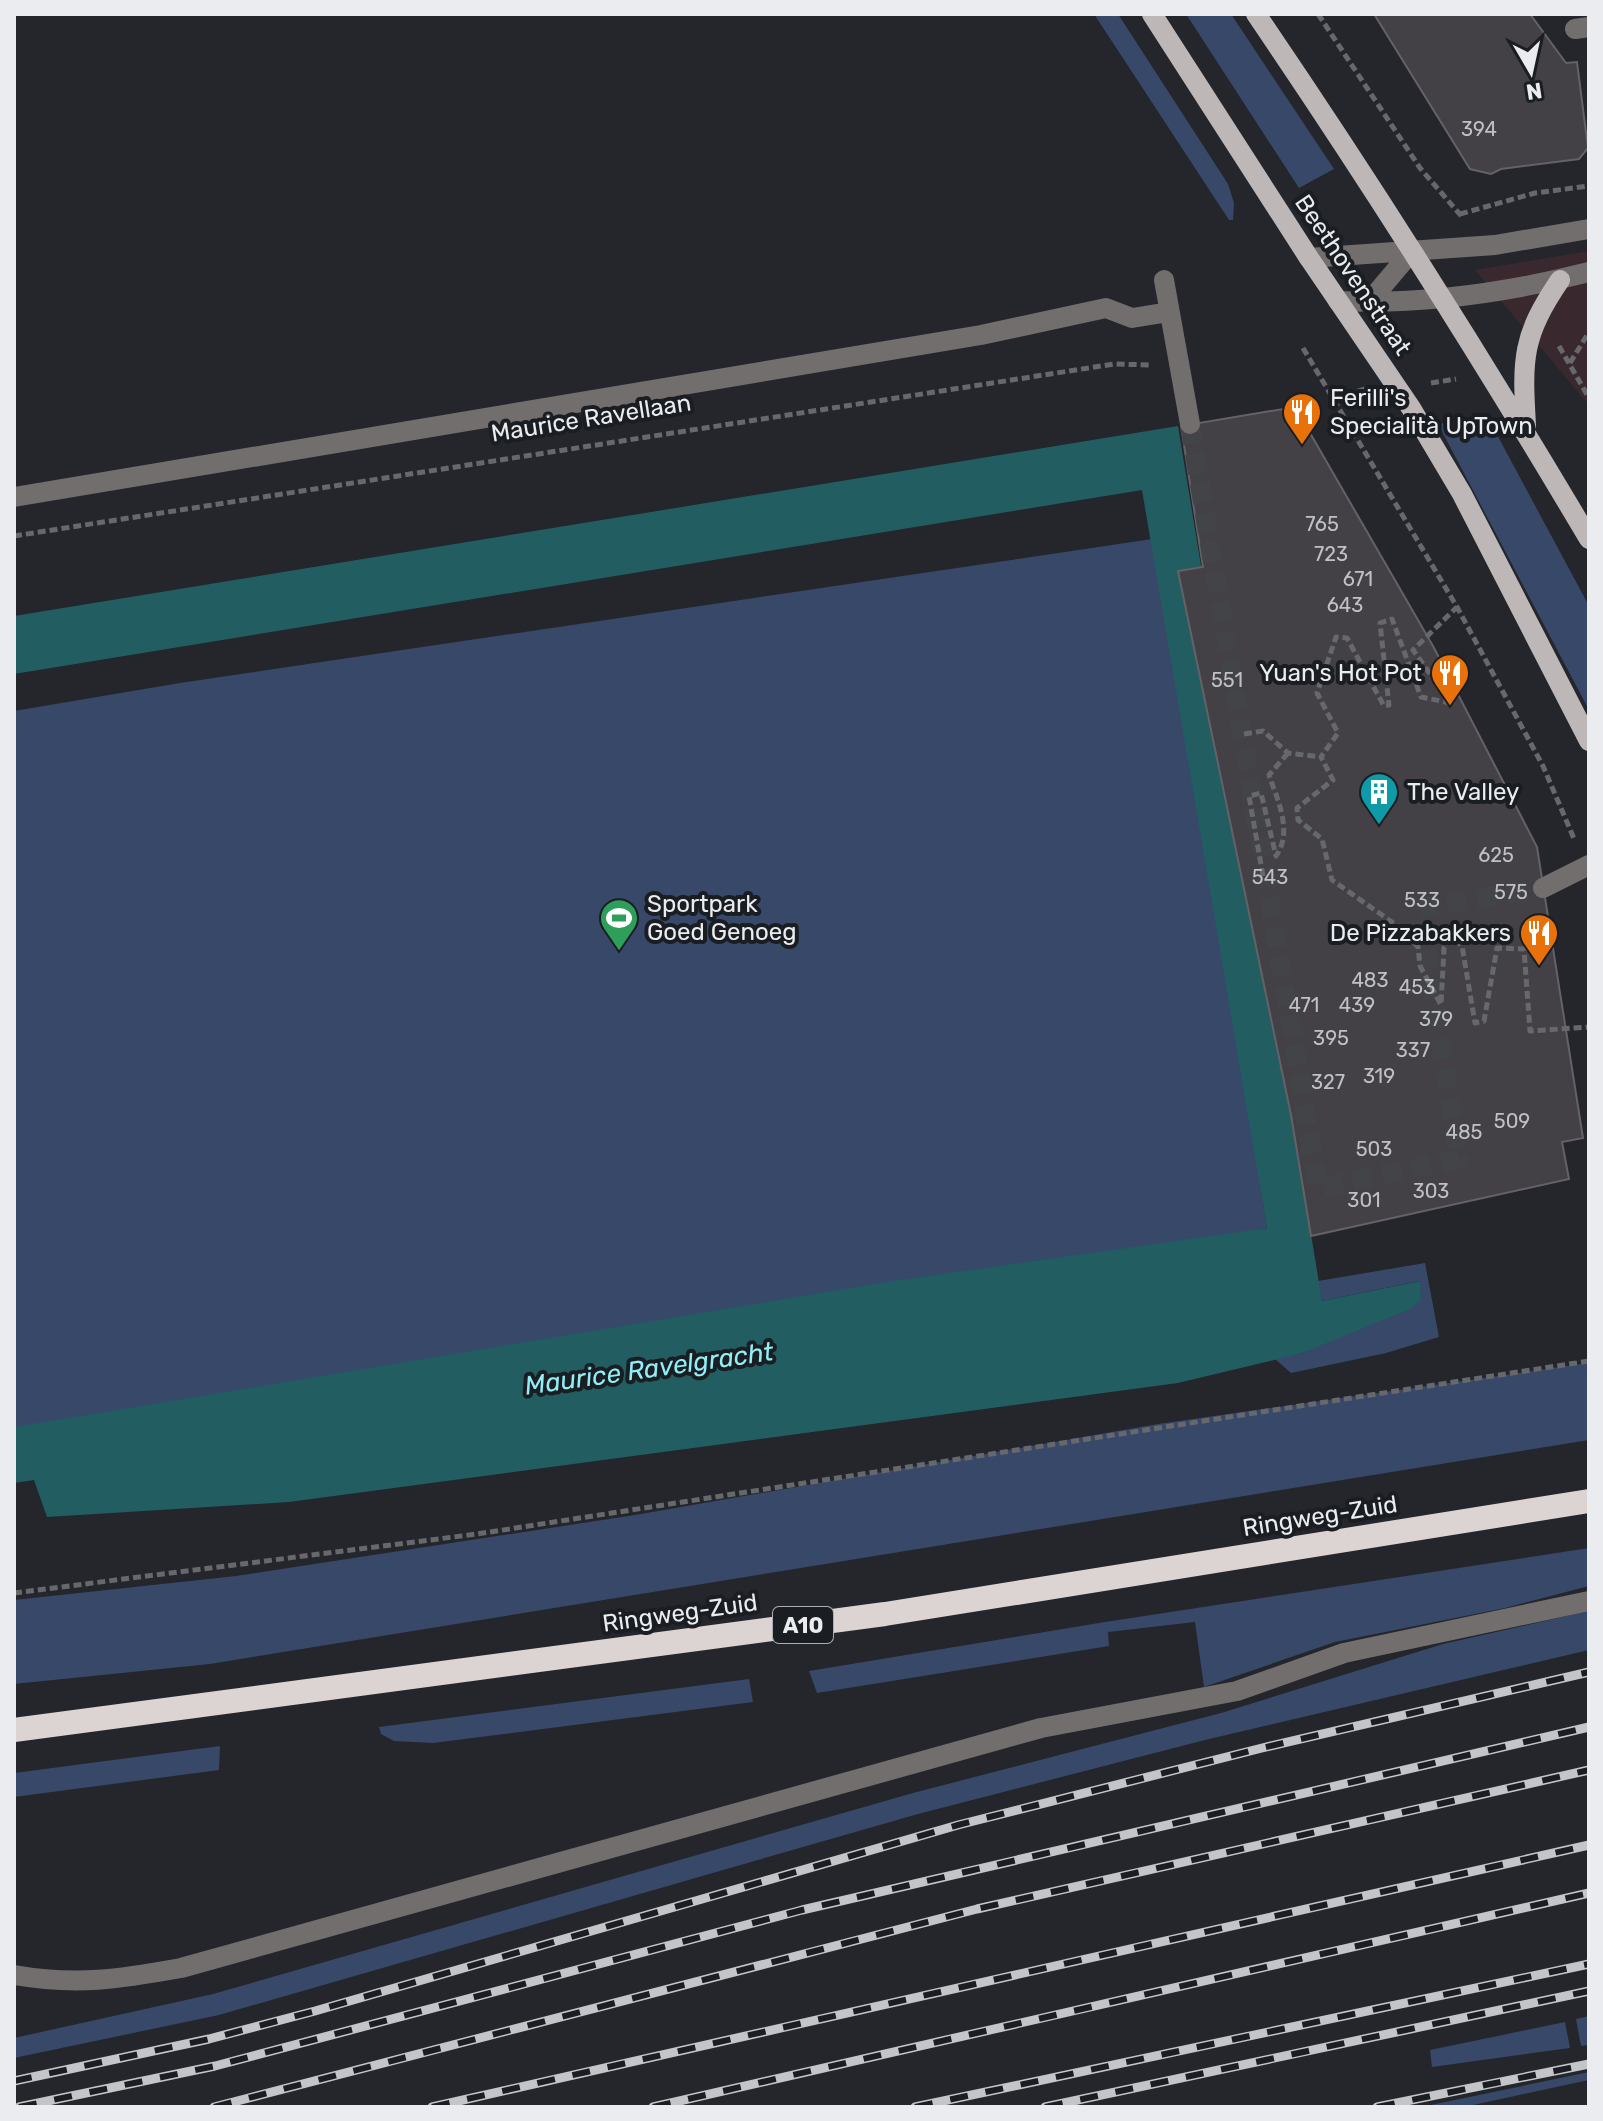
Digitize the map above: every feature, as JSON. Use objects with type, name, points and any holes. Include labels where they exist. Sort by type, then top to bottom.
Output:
[{"type":"highway","name":"Ringweg-Zuid","points":[[14,1730],[885,1614],[1589,1501]]},
{"type":"main road","name":"Beethovenstraat","points":[[1152,14],[1309,258],[1397,387],[1462,494],[1589,741]]},
{"type":"main road","points":[[1256,14],[1491,375],[1589,539]]},
{"type":"main road","points":[[1526,433],[1523,370],[1531,326],[1560,280]]},
{"type":"street","points":[[1309,258],[1495,245],[1589,229]]},
{"type":"street","points":[[1369,302],[1412,251]]},
{"type":"street","points":[[1338,301],[1442,299],[1526,288],[1589,272]]},
{"type":"street","points":[[1164,280],[1190,424]]},
{"type":"street","name":"Maurice Ravellaan","points":[[14,497],[981,335],[1106,308],[1132,318],[1169,312]]},
{"type":"street","points":[[1543,888],[1587,866]]},
{"type":"street","points":[[14,1975],[44,1981],[106,1982],[181,1968],[1041,1728],[1237,1691],[1344,1653],[1589,1601]]},
{"type":"path","points":[[1318,14],[1420,168],[1459,214],[1535,193],[1589,186]]},
{"type":"path","points":[[1570,363],[1589,332]]},
{"type":"path","points":[[1303,348],[1457,607],[1543,766],[1587,866]]},
{"type":"path","points":[[1523,370],[1570,363]]},
{"type":"path","points":[[1570,363],[1589,398]]},
{"type":"path","name":"Maurice Ravellaan","points":[[14,536],[1114,364],[1178,366]]},
{"type":"path","points":[[1335,398],[1364,389],[1491,375]]},
{"type":"path","points":[[1321,757],[1338,733],[1317,693],[1336,637],[1347,638],[1384,706],[1389,705],[1380,623],[1392,619],[1421,697],[1451,703],[1413,650],[1457,607]]},
{"type":"path","points":[[1244,734],[1263,731],[1288,753],[1321,757]]},
{"type":"path","points":[[1263,876],[1249,796],[1261,793],[1276,856],[1285,844],[1282,814],[1269,775],[1288,753]]},
{"type":"path","points":[[1321,757],[1333,780],[1297,808],[1298,820],[1322,839],[1332,880],[1399,927],[1418,947],[1420,966],[1441,1005],[1444,948],[1452,937],[1462,946],[1475,1023],[1484,1021],[1497,948],[1524,949],[1530,1031],[1589,1027]]},
{"type":"path","points":[[14,1593],[477,1534],[1589,1361]]},
{"type":"shaded area","points":[[1094,14],[1118,14],[1228,184],[1234,203],[1233,220],[1229,220]]},
{"type":"shaded area","points":[[1186,14],[1231,14],[1334,169],[1299,188]]},
{"type":"shaded area","points":[[1589,251],[1589,405],[1475,270]]},
{"type":"shaded area","points":[[1487,416],[1589,606],[1589,710],[1438,424]]},
{"type":"shaded area","name":"Sportpark Goed Genoeg","points":[[1159,538],[1267,1228],[14,1447],[14,711],[180,683]]},
{"type":"shaded area","points":[[1425,1263],[1439,1337],[1386,1353],[1291,1373],[1275,1359],[1303,1353],[1421,1300],[1419,1281],[1322,1301],[1318,1281]]},
{"type":"shaded area","points":[[1589,1363],[1589,1440],[210,1664],[14,1684],[14,1600],[236,1576],[635,1515],[1158,1424]]},
{"type":"shaded area","points":[[1589,1548],[1589,1586],[1505,1608],[1335,1642],[1204,1687],[1195,1622],[1108,1632],[1109,1646],[817,1693],[809,1671],[1105,1622]]},
{"type":"shaded area","points":[[1589,1611],[1589,1650],[1205,1740],[918,1814],[219,2015],[14,2058],[14,2038],[213,1994],[913,1793],[1221,1713],[1443,1644]]},
{"type":"shaded area","points":[[749,1679],[753,1702],[433,1743],[394,1741],[381,1734],[379,1727]]},
{"type":"shaded area","points":[[220,1746],[219,1770],[14,1797],[14,1773]]},
{"type":"shaded area","points":[[1589,2016],[1589,2045],[1581,2046],[1576,2019]]},
{"type":"shaded area","points":[[1565,2022],[1570,2048],[1432,2067],[1430,2050]]},
{"type":"shaded area","points":[[1589,2072],[1589,2080],[1464,2107],[1421,2107]]},
{"type":"water","name":"Maurice Ravelgracht","points":[[1178,426],[1322,1301],[1420,1281],[1421,1300],[1412,1308],[1303,1353],[1178,1383],[289,1502],[47,1517],[34,1480],[14,1483],[14,1427],[893,1281],[1267,1228],[1142,490],[14,674],[14,616]]},
{"type":"building","points":[[1374,14],[1530,14],[1566,63],[1577,62],[1588,148],[1579,159],[1501,169],[1491,174],[1470,169]]},
{"type":"building","name":"The Valley","points":[[1295,407],[1433,646],[1537,847],[1583,1138],[1562,1142],[1569,1179],[1311,1236],[1291,1115],[1178,571],[1203,567],[1181,426]]},
{"type":"tunnel","points":[[1190,424],[1318,1188],[1459,1159],[1420,908],[1543,888]]},
{"type":"railway","points":[[14,2081],[209,2039],[315,2011],[958,1825],[1262,1748],[1589,1672]]},
{"type":"railway","points":[[19,2107],[215,2066],[802,1910],[1589,1727]]},
{"type":"railway","points":[[214,2107],[977,1909],[1589,1770]]},
{"type":"railway","points":[[432,2107],[1589,1845]]},
{"type":"railway","points":[[653,2107],[1589,1893]]},
{"type":"railway","points":[[915,2107],[1589,1964]]},
{"type":"railway","points":[[1045,2107],[1589,1991]]},
{"type":"railway","points":[[1377,2107],[1589,2064]]},
{"type":"place","name":"Ferilli's Specialità UpTown","points":[[1302,446]]},
{"type":"place","name":"Yuan's Hot Pot","points":[[1450,707]]},
{"type":"place","name":"The Valley","points":[[1379,826]]},
{"type":"place","name":"Sportpark Goed Genoeg","points":[[619,952]]},
{"type":"place","name":"De Pizzabakkers","points":[[1539,967]]}]
